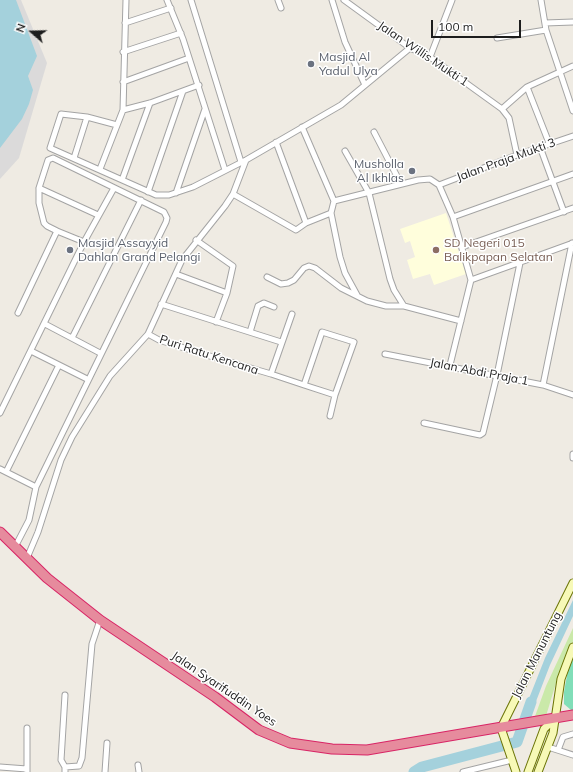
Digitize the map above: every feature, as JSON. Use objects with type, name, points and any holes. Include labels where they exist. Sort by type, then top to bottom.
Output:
[{"type":"highway","name":"Jalan Syarifuddin Yoes","points":[[0,532],[66,593],[100,620],[215,697],[259,730],[290,743],[332,749],[367,750],[502,732],[515,726],[573,715]]},
{"type":"street","points":[[100,169],[123,110],[123,52],[126,0]]},
{"type":"street","points":[[167,0],[190,58],[225,170]]},
{"type":"street","points":[[27,558],[38,532],[61,460],[72,437],[110,376],[148,334],[184,256],[196,240],[219,215],[233,194],[244,161],[191,0]]},
{"type":"street","points":[[278,0],[281,8]]},
{"type":"street","points":[[332,0],[345,42],[365,85]]},
{"type":"street","name":"Jalan Willis Mukti 1","points":[[344,0],[410,48],[430,57],[502,109]]},
{"type":"street","points":[[430,57],[452,0]]},
{"type":"street","points":[[541,0],[546,30],[573,111]]},
{"type":"street","points":[[125,24],[171,8]]},
{"type":"street","points":[[545,23],[573,22]]},
{"type":"street","points":[[497,38],[546,30]]},
{"type":"street","points":[[123,52],[181,33]]},
{"type":"street","points":[[117,125],[87,117],[62,114],[50,145],[52,149],[100,169],[148,192],[162,196],[176,193],[193,187],[244,161],[341,105],[410,48]]},
{"type":"street","points":[[123,82],[190,58]]},
{"type":"street","points":[[517,155],[509,118],[502,109],[527,87],[573,66]]},
{"type":"street","points":[[123,110],[183,92],[198,85]]},
{"type":"street","points":[[527,87],[549,144]]},
{"type":"street","points":[[148,192],[183,92]]},
{"type":"street","points":[[122,180],[150,103]]},
{"type":"street","points":[[176,193],[205,109]]},
{"type":"street","points":[[74,158],[87,117]]},
{"type":"street","points":[[302,127],[334,201],[331,214],[345,273],[358,295]]},
{"type":"street","points":[[374,132],[401,184]]},
{"type":"street","name":"Jalan Praja Mukti 3","points":[[439,185],[517,155],[573,136]]},
{"type":"street","points":[[276,142],[306,223]]},
{"type":"street","points":[[540,147],[564,212]]},
{"type":"street","points":[[345,151],[369,193],[390,279],[394,290],[404,306]]},
{"type":"street","points":[[15,547],[30,520],[36,487],[100,353],[166,222],[164,212],[54,158],[48,160],[39,188],[39,203],[44,223],[57,231],[84,242]]},
{"type":"street","points":[[453,217],[573,174]]},
{"type":"street","points":[[334,201],[418,180],[430,179],[439,185],[453,217],[471,280],[450,365]]},
{"type":"street","points":[[39,188],[98,215]]},
{"type":"street","points":[[0,414],[84,242],[114,188]]},
{"type":"street","points":[[233,194],[296,230],[306,223],[331,214]]},
{"type":"street","points":[[72,338],[141,200]]},
{"type":"street","points":[[462,247],[573,208]]},
{"type":"street","points":[[18,313],[57,231]]},
{"type":"street","points":[[196,240],[233,266],[227,293],[216,322]]},
{"type":"street","points":[[471,280],[573,243]]},
{"type":"street","points":[[543,385],[573,243]]},
{"type":"street","points":[[424,423],[480,435],[485,429],[498,375],[520,263]]},
{"type":"street","points":[[267,277],[281,284],[288,284],[294,280],[304,268],[309,266],[315,268],[341,288],[376,304],[404,306],[461,321]]},
{"type":"street","points":[[176,274],[227,293]]},
{"type":"street","points":[[162,304],[281,342]]},
{"type":"street","points":[[250,332],[258,306],[264,304],[274,307]]},
{"type":"street","name":"Puri Ratu Kencana","points":[[271,374],[292,314]]},
{"type":"street","points":[[45,324],[100,353]]},
{"type":"street","points":[[304,385],[321,334],[324,332],[354,342],[335,395],[330,416]]},
{"type":"street","name":"Puri Ratu Kencana","points":[[148,334],[159,340],[335,395]]},
{"type":"street","points":[[31,351],[88,380]]},
{"type":"street","name":"Jalan Abdi Praja 1","points":[[385,354],[498,375],[543,385],[573,395]]},
{"type":"street","points":[[6,472],[59,365]]},
{"type":"street","points":[[0,469],[36,487]]},
{"type":"street","name":"Jalan Manuntung","points":[[502,732],[573,583]]},
{"type":"street","points":[[65,695],[61,760],[65,769],[79,766],[82,758],[92,644],[100,620]]},
{"type":"street","points":[[538,772],[552,733],[561,679],[573,647]]},
{"type":"street","points":[[528,772],[544,730],[554,719]]},
{"type":"street","points":[[0,767],[27,771],[27,728]]},
{"type":"street","points":[[502,732],[516,772]]},
{"type":"street","points":[[558,750],[563,737],[573,734]]},
{"type":"street","points":[[105,772],[107,743]]},
{"type":"street","points":[[548,746],[573,755]]},
{"type":"street","points":[[463,772],[511,756]]},
{"type":"street","points":[[138,765],[139,772]]},
{"type":"shaded area","points":[[0,0],[21,0],[47,63],[19,158],[0,179]]},
{"type":"shaded area","name":"SD Negeri 015 Balikpapan Selatan","points":[[446,213],[466,274],[434,285],[430,274],[413,279],[407,260],[415,257],[410,241],[405,243],[400,229]]},
{"type":"green space","points":[[573,628],[573,642],[559,673],[546,716],[534,719],[546,686]]},
{"type":"green space","points":[[573,659],[573,710],[571,710],[564,704],[564,692],[568,670]]},
{"type":"water","points":[[0,0],[16,0],[37,56],[28,76],[33,90],[29,104],[22,119],[0,148]]},
{"type":"water","points":[[573,600],[573,616],[550,665],[535,704],[528,701],[545,658]]},
{"type":"waterway","points":[[414,772],[422,767],[517,742],[531,702]]},
{"type":"place","name":"Masjid Al Yadul Ulya","points":[[311,64]]},
{"type":"place","name":"Musholla Al Ikhlas","points":[[412,171]]},
{"type":"place","name":"Masjid Assayyid Dahlan Grand Pelangi","points":[[70,250]]},
{"type":"place","name":"SD Negeri 015 Balikpapan Selatan","points":[[436,250]]}]
